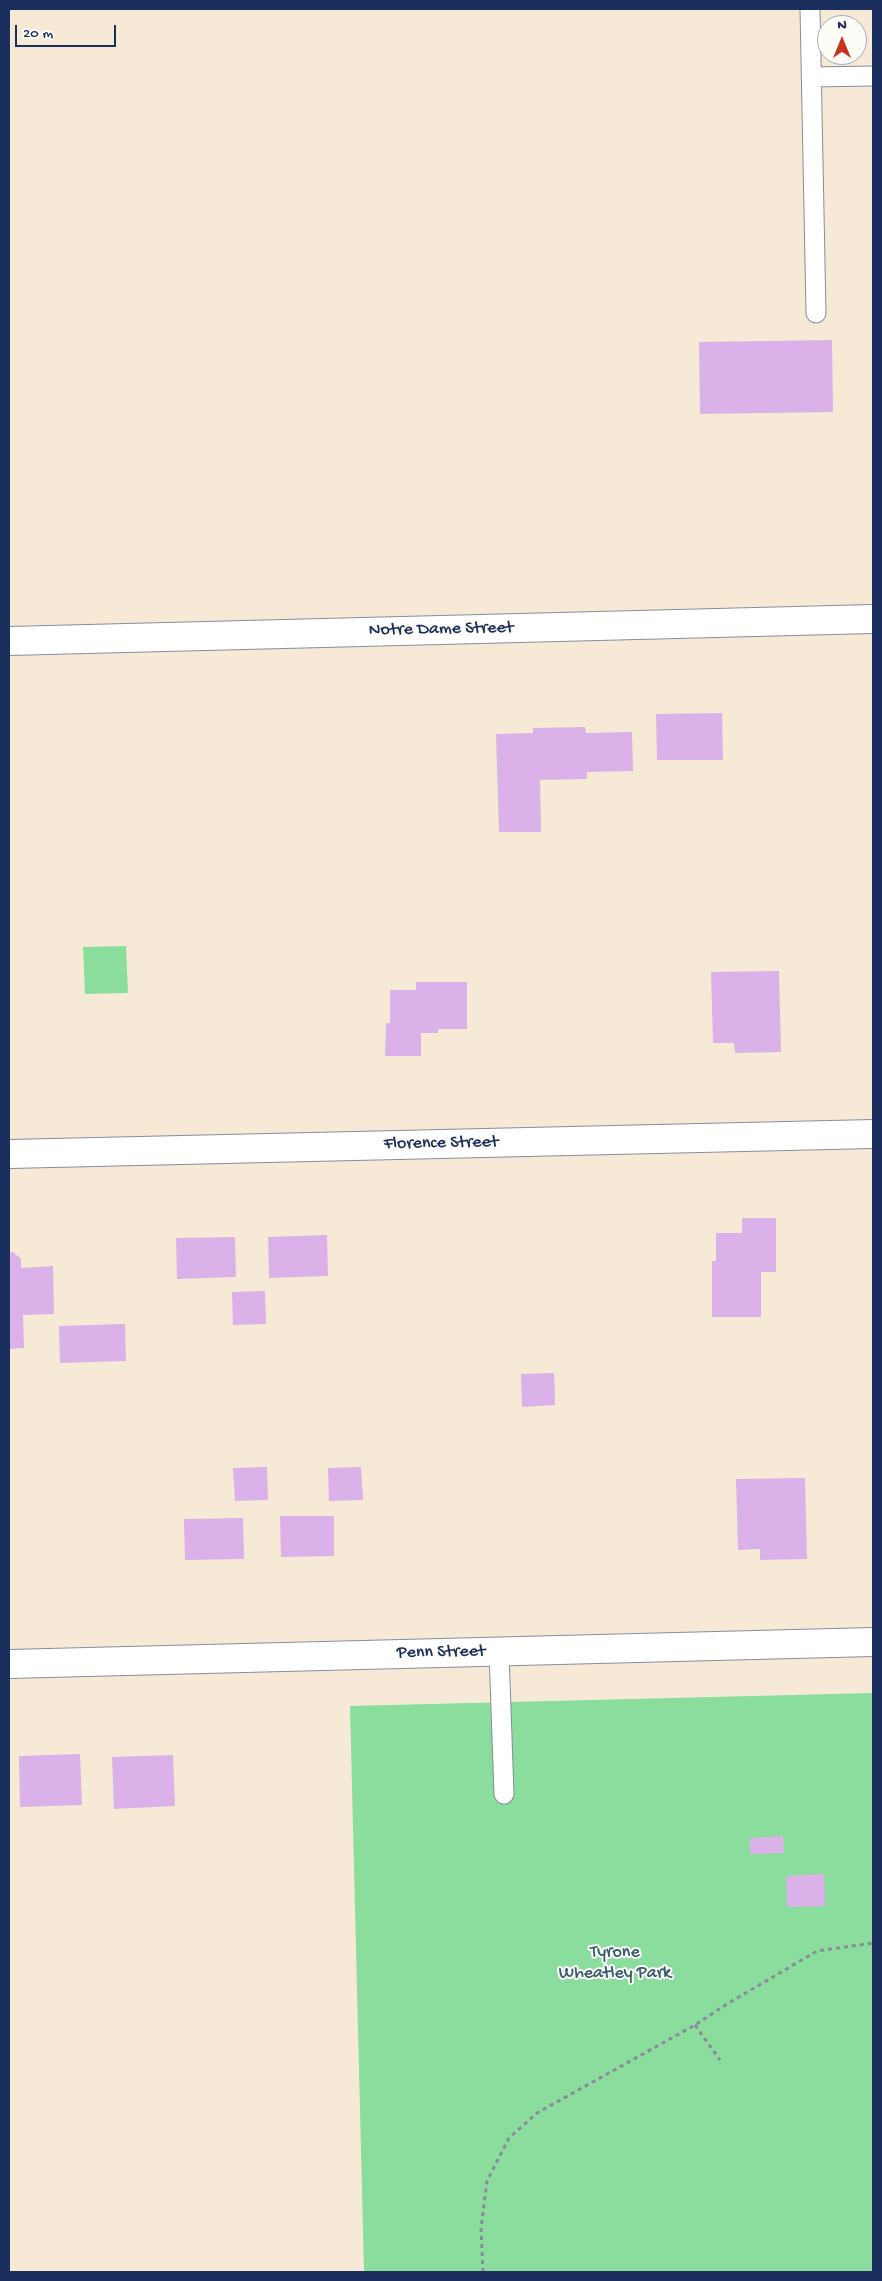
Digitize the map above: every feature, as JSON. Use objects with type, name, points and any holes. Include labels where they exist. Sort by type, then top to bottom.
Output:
[{"type":"street","name":"Notre Dame Street","points":[[9,641],[873,620]]},
{"type":"street","name":"Florence Street","points":[[9,1154],[873,1134]]},
{"type":"street","name":"Penn Street","points":[[9,1664],[873,1642]]},
{"type":"lane","points":[[810,9],[816,313]]},
{"type":"lane","points":[[811,77],[873,76]]},
{"type":"lane","points":[[499,1652],[504,1794]]},
{"type":"path","points":[[483,2272],[481,2228],[487,2181],[509,2138],[537,2113],[696,2025],[727,2004],[817,1952],[873,1943]]},
{"type":"path","points":[[696,2025],[720,2060]]},
{"type":"green space","points":[[126,946],[128,993],[85,994],[83,947]]},
{"type":"green space","name":"Tyrone Wheatley Park","points":[[873,1693],[873,2272],[364,2272],[350,1706]]},
{"type":"building","points":[[832,340],[833,412],[700,414],[699,342]]},
{"type":"building","points":[[722,713],[723,760],[657,760],[656,714]]},
{"type":"building","points":[[585,727],[586,733],[632,732],[633,771],[587,772],[587,779],[540,780],[541,832],[499,832],[496,734],[533,733],[533,728]]},
{"type":"building","points":[[779,971],[781,1052],[735,1053],[734,1043],[713,1043],[711,972]]},
{"type":"building","points":[[416,982],[467,982],[467,1029],[438,1029],[438,1033],[421,1033],[421,1056],[385,1056],[386,1023],[390,1023],[390,990],[416,990]]},
{"type":"building","points":[[742,1218],[776,1218],[776,1272],[761,1272],[761,1317],[712,1317],[712,1261],[716,1261],[716,1233],[742,1233]]},
{"type":"building","points":[[327,1235],[328,1276],[269,1278],[268,1237]]},
{"type":"building","points":[[235,1237],[236,1277],[177,1279],[176,1238]]},
{"type":"building","points":[[13,1252],[21,1259],[21,1268],[53,1266],[54,1314],[23,1315],[24,1348],[9,1349],[9,1253]]},
{"type":"building","points":[[265,1291],[266,1324],[233,1325],[232,1292]]},
{"type":"building","points":[[125,1324],[126,1361],[60,1363],[59,1326]]},
{"type":"building","points":[[554,1373],[555,1405],[522,1407],[521,1374]]},
{"type":"building","points":[[267,1467],[268,1500],[235,1501],[233,1468]]},
{"type":"building","points":[[361,1467],[363,1500],[329,1501],[328,1468]]},
{"type":"building","points":[[805,1478],[807,1559],[760,1560],[760,1549],[738,1550],[736,1479]]},
{"type":"building","points":[[280,1516],[334,1516],[334,1556],[281,1557]]},
{"type":"building","points":[[243,1518],[244,1559],[185,1560],[184,1519]]},
{"type":"building","points":[[80,1754],[82,1805],[20,1807],[19,1756]]},
{"type":"building","points":[[173,1755],[175,1806],[114,1809],[112,1757]]},
{"type":"building","points":[[783,1836],[784,1853],[750,1854],[750,1838]]},
{"type":"building","points":[[824,1874],[825,1906],[787,1907],[786,1876]]}]
